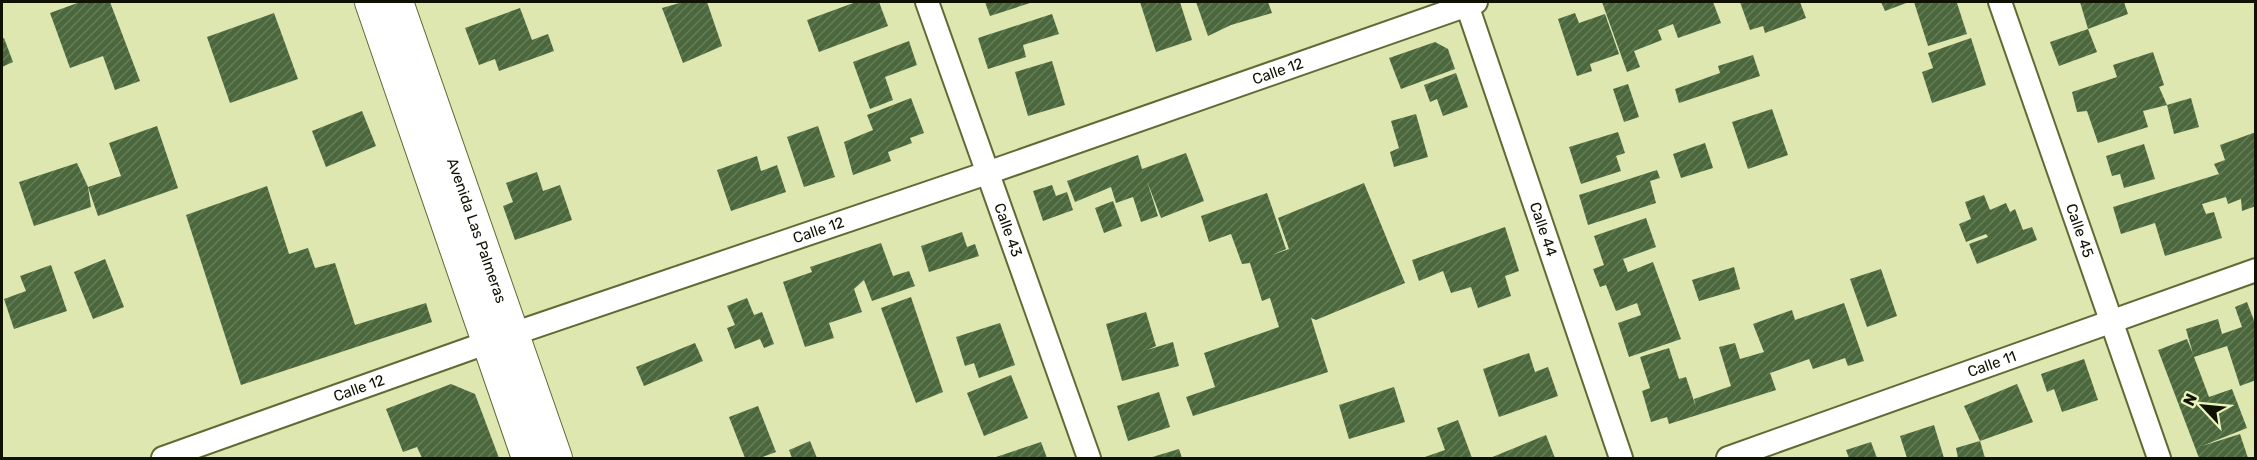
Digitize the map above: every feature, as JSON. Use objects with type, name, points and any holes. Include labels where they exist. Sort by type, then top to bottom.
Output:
[{"type":"main road","name":"Avenida Las Palmeras","points":[[371,2],[501,338],[556,459]]},
{"type":"main road","name":"Avenida Las Palmeras","points":[[397,2],[501,338],[528,459]]},
{"type":"street","name":"Calle 43","points":[[927,2],[1089,459]]},
{"type":"street","name":"Calle 12","points":[[163,459],[501,338],[987,173],[1469,2]]},
{"type":"street","name":"Calle 44","points":[[1469,2],[1621,459]]},
{"type":"street","name":"Calle 45","points":[[2000,2],[2159,459]]},
{"type":"street","name":"Calle 11","points":[[1728,459],[2256,270]]},
{"type":"building","points":[[80,2],[110,2],[140,81],[115,90],[103,56],[70,68],[50,13]]},
{"type":"building","points":[[683,2],[707,2],[722,46],[683,63],[662,8]]},
{"type":"building","points":[[856,2],[879,2],[888,26],[819,52],[807,20]]},
{"type":"building","points":[[985,2],[1033,2],[990,16]]},
{"type":"building","points":[[1140,2],[1180,2],[1192,40],[1156,52]]},
{"type":"building","points":[[1196,2],[1268,2],[1272,13],[1231,25],[1208,36]]},
{"type":"building","points":[[1602,2],[1713,2],[1721,23],[1678,38],[1673,24],[1658,30],[1662,40],[1634,51],[1640,67],[1627,72]]},
{"type":"building","points":[[1740,2],[1800,2],[1806,18],[1765,33],[1763,26],[1750,30]]},
{"type":"building","points":[[1881,2],[1909,2],[1885,11]]},
{"type":"building","points":[[1914,2],[1961,2],[1957,3],[1967,34],[1928,46]]},
{"type":"building","points":[[2080,2],[2124,2],[2128,14],[2088,29]]},
{"type":"building","points":[[520,8],[532,40],[548,34],[554,51],[499,71],[495,59],[479,65],[465,28]]},
{"type":"building","points":[[274,13],[298,79],[230,103],[207,37]]},
{"type":"building","points":[[1575,13],[1579,23],[1605,14],[1619,54],[1590,64],[1592,71],[1577,76],[1558,19]]},
{"type":"building","points":[[1052,14],[1059,34],[1023,45],[1026,57],[988,69],[978,38]]},
{"type":"building","points":[[2088,29],[2097,52],[2059,66],[2050,42]]},
{"type":"building","points":[[4,38],[13,62],[2,67],[2,39]]},
{"type":"building","points":[[1971,38],[1986,85],[1932,103],[1922,72],[1933,68],[1928,53]]},
{"type":"building","points":[[909,41],[917,65],[885,77],[893,100],[870,109],[853,62]]},
{"type":"building","points":[[1435,42],[1448,49],[1455,69],[1401,89],[1389,58]]},
{"type":"building","points":[[2153,52],[2164,85],[2159,87],[2167,105],[2143,111],[2148,127],[2098,143],[2087,111],[2077,112],[2072,92],[2117,77],[2113,65]]},
{"type":"building","points":[[1753,55],[1760,76],[1679,103],[1675,89],[1720,73],[1718,66]]},
{"type":"building","points":[[1052,61],[1065,105],[1028,116],[1015,72]]},
{"type":"building","points":[[1456,73],[1468,107],[1443,116],[1437,99],[1430,102],[1424,85]]},
{"type":"building","points":[[1628,84],[1639,117],[1624,122],[1613,89]]},
{"type":"building","points":[[911,98],[924,133],[910,138],[912,143],[888,152],[891,161],[853,175],[844,142],[873,130],[867,115]]},
{"type":"building","points":[[2191,98],[2199,127],[2174,134],[2167,105]]},
{"type":"building","points":[[1772,109],[1788,155],[1748,169],[1732,122]]},
{"type":"building","points":[[362,111],[376,146],[326,167],[312,131]]},
{"type":"building","points":[[1416,114],[1428,157],[1394,167],[1390,152],[1399,148],[1391,121]]},
{"type":"building","points":[[157,126],[178,188],[98,216],[88,187],[121,176],[109,143]]},
{"type":"building","points":[[818,126],[835,177],[804,187],[787,137]]},
{"type":"building","points":[[1618,132],[1625,153],[1616,156],[1621,171],[1581,184],[1569,147]]},
{"type":"building","points":[[2256,132],[2256,206],[2242,211],[2241,199],[2228,204],[2226,197],[2202,204],[2206,214],[2214,212],[2222,238],[2165,256],[2155,223],[2121,234],[2113,207],[2219,174],[2214,164],[2225,160],[2220,145]]},
{"type":"building","points":[[1705,143],[1713,168],[1681,178],[1673,154]]},
{"type":"building","points":[[2144,144],[2155,179],[2124,188],[2120,174],[2112,176],[2106,156]]},
{"type":"building","points":[[1186,153],[1204,201],[1161,218],[1147,181],[1158,216],[1141,222],[1133,197],[1116,203],[1111,187],[1075,202],[1067,181],[1138,155],[1142,169]]},
{"type":"building","points":[[757,156],[761,171],[777,165],[786,192],[731,211],[717,170]]},
{"type":"building","points":[[77,163],[88,187],[91,207],[34,226],[19,182]]},
{"type":"building","points":[[1657,170],[1660,178],[1650,181],[1656,203],[1588,225],[1579,195]]},
{"type":"building","points":[[537,172],[543,191],[560,185],[572,220],[515,240],[503,206],[513,202],[506,183]]},
{"type":"building","points":[[1364,183],[1405,283],[1316,320],[1311,318],[1328,372],[1193,416],[1186,397],[1215,387],[1204,353],[1279,327],[1270,298],[1262,301],[1250,263],[1242,264],[1231,234],[1209,242],[1201,216],[1267,193],[1286,249],[1272,255],[1289,249],[1278,218]]},
{"type":"building","points":[[1052,185],[1056,196],[1067,192],[1073,210],[1043,221],[1033,191]]},
{"type":"building","points":[[267,186],[289,254],[308,248],[315,268],[335,263],[355,325],[426,303],[432,322],[241,385],[186,215]]},
{"type":"building","points":[[1984,195],[1990,210],[2006,203],[2010,212],[2015,209],[2023,230],[2032,227],[2037,240],[1977,264],[1969,244],[1988,237],[1986,234],[1966,242],[1959,224],[1971,219],[1965,202]]},
{"type":"building","points":[[1113,201],[1122,226],[1104,233],[1095,208]]},
{"type":"building","points":[[1646,218],[1656,247],[1623,259],[1628,272],[1653,262],[1681,339],[1629,357],[1618,323],[1641,315],[1637,303],[1616,311],[1606,285],[1600,287],[1593,269],[1604,265],[1594,236]]},
{"type":"building","points":[[1505,227],[1519,271],[1505,276],[1511,296],[1478,308],[1471,287],[1451,293],[1443,271],[1419,281],[1412,260]]},
{"type":"building","points":[[962,232],[967,247],[975,244],[979,256],[929,272],[921,246]]},
{"type":"building","points":[[881,243],[893,276],[909,271],[915,286],[872,301],[864,280],[854,289],[862,312],[829,323],[834,338],[805,347],[783,282],[812,272],[810,267]]},
{"type":"building","points":[[105,259],[124,307],[93,319],[74,272]]},
{"type":"building","points":[[51,265],[67,311],[14,329],[4,299],[26,291],[20,276]]},
{"type":"building","points":[[1734,267],[1740,289],[1699,301],[1692,280]]},
{"type":"building","points":[[1881,269],[1897,316],[1867,327],[1850,279]]},
{"type":"building","points":[[911,297],[943,392],[916,403],[881,308]]},
{"type":"building","points":[[747,298],[754,315],[762,312],[774,344],[764,348],[760,339],[735,349],[727,328],[735,325],[727,306]]},
{"type":"building","points":[[2247,302],[2256,326],[2256,380],[2240,386],[2227,346],[2194,357],[2209,397],[2232,389],[2247,428],[2202,446],[2240,434],[2248,458],[2199,458],[2158,350],[2187,339],[2193,354],[2186,329],[2218,319],[2222,334],[2242,327],[2235,307]]},
{"type":"building","points":[[1844,303],[1864,361],[1848,366],[1845,358],[1813,369],[1809,359],[1770,373],[1776,390],[1669,424],[1667,417],[1651,422],[1642,391],[1650,388],[1640,357],[1669,348],[1679,379],[1686,377],[1696,407],[1694,399],[1731,386],[1719,347],[1735,343],[1740,359],[1764,352],[1753,324],[1792,310],[1795,320]]},
{"type":"building","points":[[1146,312],[1156,346],[1147,350],[1173,342],[1179,366],[1122,381],[1106,324]]},
{"type":"building","points":[[1000,323],[1015,365],[979,378],[974,363],[965,366],[956,337]]},
{"type":"building","points":[[695,343],[703,361],[644,386],[636,367]]},
{"type":"building","points":[[1529,353],[1535,372],[1548,367],[1558,396],[1499,417],[1483,369]]},
{"type":"building","points":[[2084,359],[2098,400],[2062,412],[2054,389],[2047,392],[2041,374]]},
{"type":"building","points":[[1011,375],[1028,418],[984,436],[967,393]]},
{"type":"building","points":[[451,384],[475,394],[499,458],[422,458],[417,447],[403,452],[386,409]]},
{"type":"building","points":[[2017,384],[2033,422],[1980,441],[1964,406]]},
{"type":"building","points":[[1394,387],[1405,422],[1349,439],[1339,405]]},
{"type":"building","points":[[1159,392],[1170,427],[1128,441],[1117,406]]},
{"type":"building","points":[[758,406],[776,452],[760,458],[745,458],[729,417]]},
{"type":"building","points":[[1458,420],[1472,458],[1422,458],[1445,450],[1437,428]]},
{"type":"building","points":[[1934,425],[1944,458],[1907,458],[1900,436]]},
{"type":"building","points":[[1546,435],[1555,458],[1490,458]]},
{"type":"building","points":[[810,441],[817,458],[792,458],[789,450]]},
{"type":"building","points":[[1980,441],[1985,458],[1958,458],[1956,448]]},
{"type":"building","points":[[1041,442],[1047,458],[993,458]]},
{"type":"building","points":[[1871,442],[1877,458],[1849,458],[1846,450]]},
{"type":"building","points":[[1179,449],[1182,458],[1149,458]]}]
